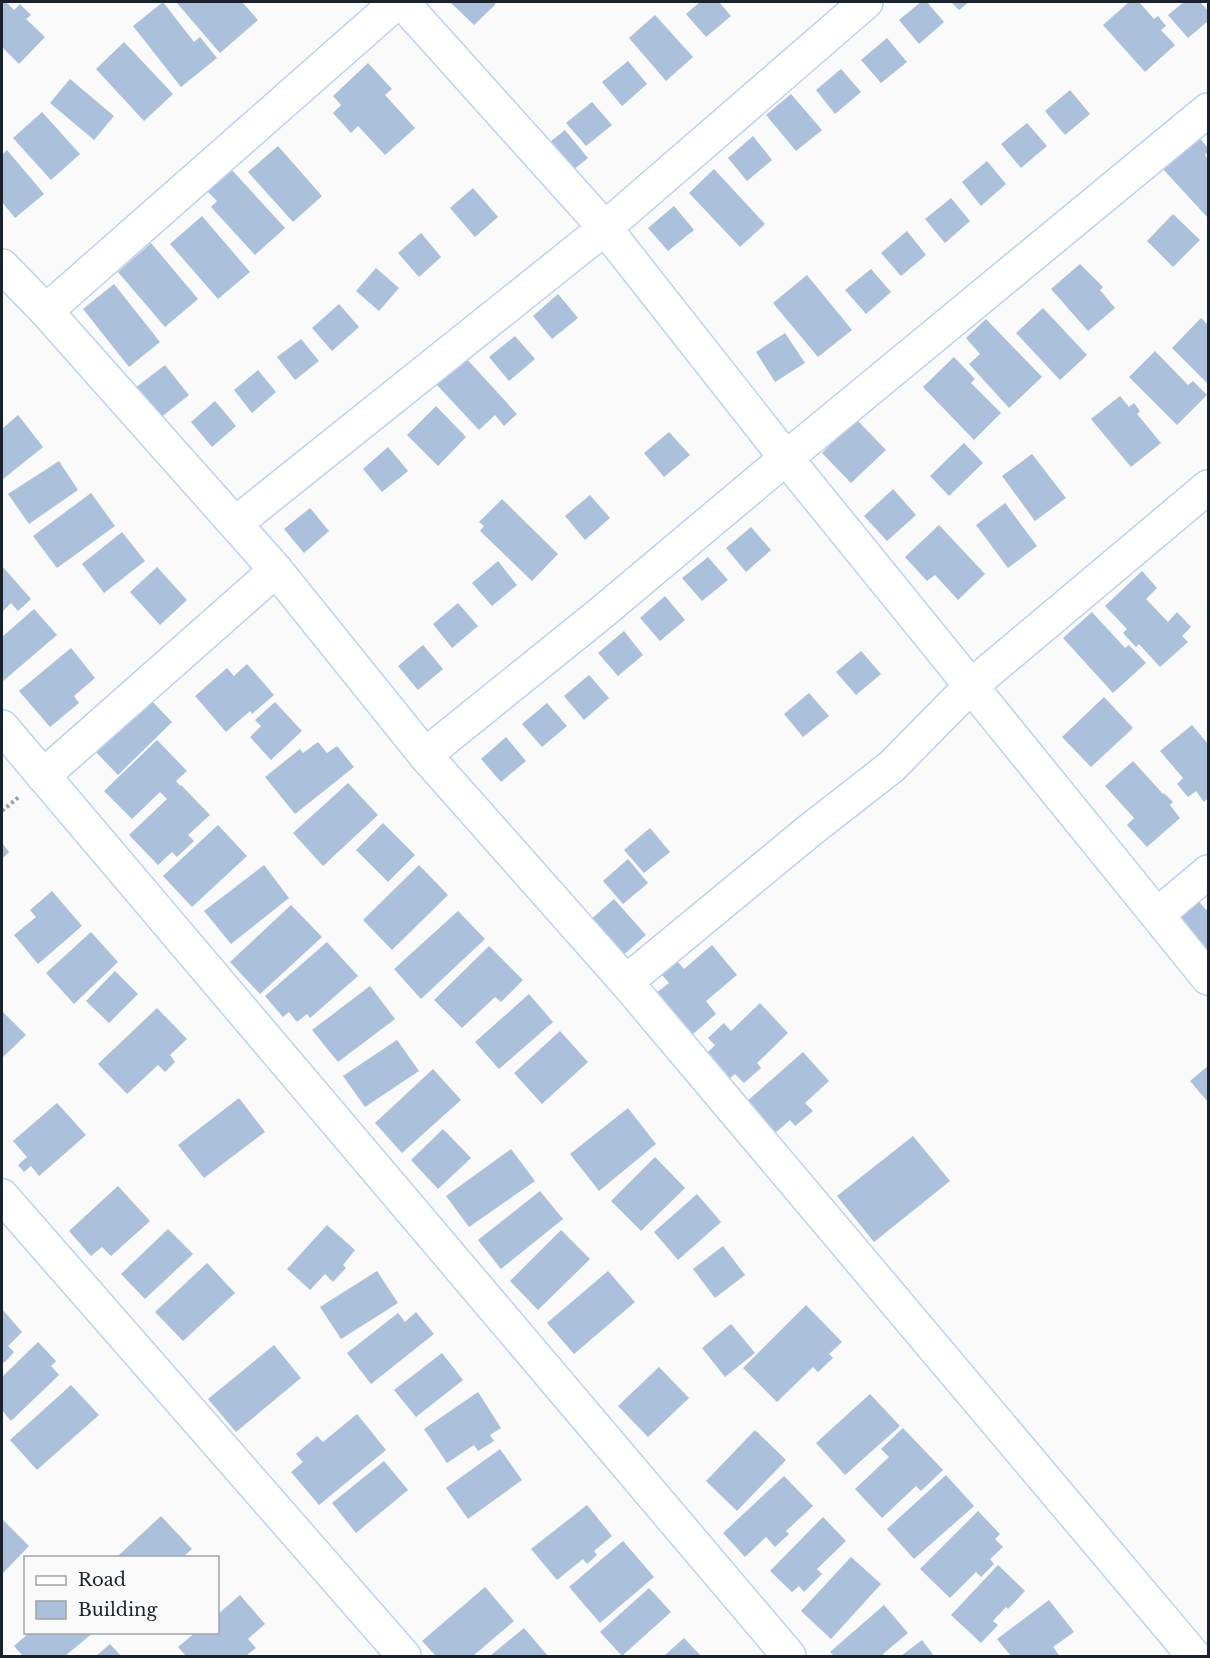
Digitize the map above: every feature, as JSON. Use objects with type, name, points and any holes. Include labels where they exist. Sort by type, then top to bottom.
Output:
[{"type":"street","points":[[46,311],[397,2]]},
{"type":"street","points":[[402,2],[605,228],[786,458],[1209,978]]},
{"type":"street","points":[[236,523],[605,228],[866,2]]},
{"type":"street","points":[[425,755],[600,614],[1209,110]]},
{"type":"street","points":[[2,266],[46,311],[236,523],[425,755],[626,982],[1194,1656]]},
{"type":"street","points":[[626,982],[809,831],[891,767],[971,686],[1209,487]]},
{"type":"street","points":[[43,776],[276,570]]},
{"type":"street","points":[[2,727],[789,1656]]},
{"type":"street","points":[[1157,915],[1209,872]]},
{"type":"street","points":[[2,1196],[404,1656]]},
{"type":"building","points":[[2,2],[6,2],[14,10],[20,4],[31,15],[26,19],[45,37],[19,64],[2,47]]},
{"type":"building","points":[[163,2],[194,42],[200,37],[217,58],[181,87],[133,26]]},
{"type":"building","points":[[176,2],[242,2],[258,20],[220,53]]},
{"type":"building","points":[[450,2],[493,2],[496,4],[474,25]]},
{"type":"building","points":[[700,2],[719,2],[731,16],[706,37],[686,14]]},
{"type":"building","points":[[921,2],[927,2],[944,22],[919,44],[899,20]]},
{"type":"building","points":[[951,2],[969,2],[959,10]]},
{"type":"building","points":[[1129,2],[1139,2],[1154,19],[1158,16],[1166,26],[1161,30],[1175,45],[1145,72],[1103,25]]},
{"type":"building","points":[[1184,2],[1200,2],[1208,11],[1208,21],[1188,38],[1168,15]]},
{"type":"building","points":[[655,15],[693,57],[666,81],[629,38]]},
{"type":"building","points":[[887,38],[907,62],[881,83],[861,60]]},
{"type":"building","points":[[124,42],[173,94],[144,121],[96,69]]},
{"type":"building","points":[[628,61],[647,84],[622,106],[602,82]]},
{"type":"building","points":[[368,63],[392,89],[385,95],[415,128],[385,155],[358,126],[351,133],[333,113],[341,105],[333,96]]},
{"type":"building","points":[[841,69],[861,92],[835,114],[816,90]]},
{"type":"building","points":[[70,79],[114,116],[94,140],[50,103]]},
{"type":"building","points":[[1070,90],[1090,114],[1065,135],[1045,111]]},
{"type":"building","points":[[791,94],[822,130],[796,151],[766,115]]},
{"type":"building","points":[[592,102],[612,125],[586,146],[566,123]]},
{"type":"building","points":[[42,112],[80,154],[51,180],[13,138]]},
{"type":"building","points":[[1027,123],[1047,146],[1021,168],[1001,144]]},
{"type":"building","points":[[565,130],[588,158],[568,174],[544,147]]},
{"type":"building","points":[[753,136],[772,160],[747,181],[728,158]]},
{"type":"building","points":[[1198,136],[1208,148],[1205,155],[1208,160],[1208,218],[1162,168]]},
{"type":"building","points":[[278,146],[322,196],[293,222],[248,172]]},
{"type":"building","points":[[7,150],[44,194],[15,218],[2,202],[2,155]]},
{"type":"building","points":[[987,161],[1006,184],[981,206],[962,182]]},
{"type":"building","points":[[230,168],[285,228],[255,255],[211,207],[217,201],[206,190]]},
{"type":"building","points":[[714,169],[765,224],[740,247],[689,193]]},
{"type":"building","points":[[473,188],[498,217],[475,237],[450,208]]},
{"type":"building","points":[[951,198],[970,221],[945,243],[925,219]]},
{"type":"building","points":[[674,206],[694,230],[668,251],[648,228]]},
{"type":"building","points":[[1173,214],[1200,240],[1173,267],[1147,241]]},
{"type":"building","points":[[202,216],[250,272],[218,299],[170,244]]},
{"type":"building","points":[[907,231],[926,255],[901,276],[881,253]]},
{"type":"building","points":[[421,233],[441,257],[419,277],[398,253]]},
{"type":"building","points":[[151,243],[198,299],[165,327],[118,272]]},
{"type":"building","points":[[1080,264],[1103,287],[1100,290],[1115,308],[1088,331],[1051,289]]},
{"type":"building","points":[[376,268],[399,288],[379,311],[356,291]]},
{"type":"building","points":[[871,269],[891,292],[866,314],[845,290]]},
{"type":"building","points":[[807,275],[852,330],[818,357],[773,303]]},
{"type":"building","points":[[114,284],[160,342],[129,367],[83,309]]},
{"type":"building","points":[[558,294],[578,318],[552,339],[533,316]]},
{"type":"building","points":[[339,304],[359,327],[332,351],[312,328]]},
{"type":"building","points":[[1043,308],[1087,355],[1060,380],[1016,333]]},
{"type":"building","points":[[1201,318],[1208,325],[1208,384],[1172,348]]},
{"type":"building","points":[[986,319],[1042,377],[1009,408],[969,364],[980,354],[966,338]]},
{"type":"building","points":[[785,333],[805,363],[775,382],[756,352]]},
{"type":"building","points":[[515,336],[535,359],[509,381],[489,357]]},
{"type":"building","points":[[301,339],[319,361],[295,380],[277,357]]},
{"type":"building","points":[[1155,351],[1188,385],[1193,381],[1207,395],[1177,425],[1129,377]]},
{"type":"building","points":[[465,357],[517,414],[504,426],[495,415],[479,430],[436,384]]},
{"type":"building","points":[[954,357],[975,379],[971,383],[1001,413],[974,440],[923,387]]},
{"type":"building","points":[[165,365],[189,395],[155,422],[131,391]]},
{"type":"building","points":[[258,370],[276,392],[252,413],[234,390]]},
{"type":"building","points":[[1120,396],[1129,407],[1134,403],[1140,411],[1137,414],[1161,443],[1131,467],[1091,419]]},
{"type":"building","points":[[215,401],[236,426],[212,447],[191,422]]},
{"type":"building","points":[[436,406],[466,437],[438,466],[407,435]]},
{"type":"building","points":[[18,415],[43,447],[2,480],[2,429]]},
{"type":"building","points":[[856,419],[886,450],[851,483],[822,453]]},
{"type":"building","points":[[669,432],[690,455],[664,477],[644,453]]},
{"type":"building","points":[[964,443],[983,463],[949,496],[930,476]]},
{"type":"building","points":[[388,447],[408,471],[382,492],[363,469]]},
{"type":"building","points":[[1032,454],[1066,498],[1035,521],[1002,476]]},
{"type":"building","points":[[59,461],[78,490],[29,524],[8,494]]},
{"type":"building","points":[[893,489],[916,515],[887,541],[864,516]]},
{"type":"building","points":[[91,493],[115,526],[57,568],[33,536]]},
{"type":"building","points":[[590,495],[610,518],[585,540],[565,516]]},
{"type":"building","points":[[502,499],[558,554],[532,581],[480,531],[484,526],[479,522]]},
{"type":"building","points":[[1005,503],[1037,546],[1008,568],[976,525]]},
{"type":"building","points":[[310,508],[329,531],[304,553],[284,529]]},
{"type":"building","points":[[939,525],[985,574],[958,600],[935,575],[927,581],[905,557]]},
{"type":"building","points":[[751,527],[771,550],[746,572],[726,548]]},
{"type":"building","points":[[122,532],[145,561],[104,593],[82,564]]},
{"type":"building","points":[[708,557],[728,580],[702,601],[682,578]]},
{"type":"building","points":[[498,561],[517,585],[492,606],[472,583]]},
{"type":"building","points":[[2,566],[31,599],[18,611],[11,603],[2,612]]},
{"type":"building","points":[[157,567],[187,600],[160,625],[130,592]]},
{"type":"building","points":[[1142,571],[1157,588],[1146,599],[1168,622],[1177,612],[1191,627],[1182,636],[1188,642],[1160,667],[1139,644],[1136,647],[1123,633],[1127,629],[1105,606]]},
{"type":"building","points":[[665,596],[685,620],[660,641],[640,618]]},
{"type":"building","points":[[458,603],[478,626],[452,648],[433,624]]},
{"type":"building","points":[[34,609],[57,635],[2,682],[2,637]]},
{"type":"building","points":[[1092,612],[1125,648],[1129,645],[1146,663],[1113,693],[1063,638]]},
{"type":"building","points":[[624,631],[643,655],[618,676],[598,653]]},
{"type":"building","points":[[423,645],[443,669],[418,690],[398,666]]},
{"type":"building","points":[[71,648],[95,678],[74,696],[79,703],[50,727],[19,691]]},
{"type":"building","points":[[861,651],[881,674],[856,695],[836,672]]},
{"type":"building","points":[[247,664],[274,695],[252,714],[250,711],[226,732],[195,696],[227,668],[234,676]]},
{"type":"building","points":[[589,675],[609,698],[584,720],[564,696]]},
{"type":"building","points":[[809,693],[829,716],[803,737],[784,714]]},
{"type":"building","points":[[146,695],[172,722],[118,775],[92,748]]},
{"type":"building","points":[[1104,697],[1133,728],[1091,767],[1062,737]]},
{"type":"building","points":[[275,702],[302,731],[271,760],[250,737],[261,726],[255,720]]},
{"type":"building","points":[[547,703],[567,726],[542,747],[522,724]]},
{"type":"building","points":[[1192,725],[1208,744],[1208,798],[1204,802],[1196,791],[1188,797],[1177,784],[1183,778],[1160,751]]},
{"type":"building","points":[[506,737],[526,761],[501,782],[481,759]]},
{"type":"building","points":[[157,740],[187,771],[176,781],[210,815],[188,835],[194,841],[177,857],[172,852],[158,865],[129,835],[167,799],[160,792],[132,819],[104,791]]},
{"type":"building","points":[[318,742],[327,753],[337,746],[354,767],[295,814],[265,777],[300,749],[303,753]]},
{"type":"building","points":[[1133,761],[1173,802],[1170,805],[1180,818],[1147,847],[1127,825],[1134,818],[1105,786]]},
{"type":"building","points":[[348,783],[378,815],[323,866],[293,833]]},
{"type":"building","points":[[383,823],[415,855],[388,882],[356,850]]},
{"type":"building","points":[[218,825],[247,856],[192,907],[163,876]]},
{"type":"building","points":[[650,828],[670,852],[644,873],[624,850]]},
{"type":"building","points":[[2,843],[9,852],[2,859]]},
{"type":"building","points":[[628,859],[648,883],[623,904],[603,881]]},
{"type":"building","points":[[264,865],[289,898],[231,944],[204,911]]},
{"type":"building","points":[[419,865],[448,895],[392,950],[363,920]]},
{"type":"building","points":[[52,891],[82,926],[38,964],[14,935],[36,917],[30,910]]},
{"type":"building","points":[[614,899],[646,935],[621,957],[589,921]]},
{"type":"building","points":[[1197,899],[1206,910],[1208,908],[1208,973],[1175,917]]},
{"type":"building","points":[[291,905],[322,937],[260,994],[230,962]]},
{"type":"building","points":[[458,911],[485,939],[421,999],[394,969]]},
{"type":"building","points":[[91,932],[118,962],[74,1004],[46,973]]},
{"type":"building","points":[[327,942],[358,976],[310,1018],[307,1014],[297,1022],[289,1012],[283,1017],[265,996]]},
{"type":"building","points":[[712,945],[737,975],[706,1001],[716,1014],[693,1034],[682,1021],[676,1026],[651,997],[669,983],[662,975],[678,962],[684,969]]},
{"type":"building","points":[[489,946],[523,980],[501,1002],[495,997],[462,1028],[434,1000]]},
{"type":"building","points":[[115,971],[138,994],[109,1023],[86,1001]]},
{"type":"building","points":[[370,986],[395,1019],[338,1062],[312,1030]]},
{"type":"building","points":[[529,994],[553,1022],[499,1069],[475,1042]]},
{"type":"building","points":[[760,1003],[788,1033],[757,1063],[761,1068],[744,1083],[735,1074],[729,1079],[706,1054],[715,1045],[708,1038],[724,1023],[731,1031]]},
{"type":"building","points":[[157,1008],[187,1039],[170,1055],[175,1062],[165,1072],[158,1065],[127,1094],[98,1064]]},
{"type":"building","points":[[2,1011],[26,1035],[2,1058]]},
{"type":"building","points":[[560,1031],[588,1062],[542,1104],[514,1073]]},
{"type":"building","points":[[397,1040],[419,1071],[365,1107],[343,1076]]},
{"type":"building","points":[[803,1052],[829,1081],[805,1103],[813,1111],[795,1126],[790,1120],[773,1135],[745,1103]]},
{"type":"building","points":[[1208,1066],[1208,1102],[1190,1081]]},
{"type":"building","points":[[433,1069],[461,1100],[402,1153],[375,1123]]},
{"type":"building","points":[[239,1098],[265,1132],[204,1178],[178,1145]]},
{"type":"building","points":[[57,1103],[86,1135],[39,1176],[31,1166],[24,1172],[18,1165],[27,1157],[13,1141]]},
{"type":"building","points":[[628,1108],[656,1144],[599,1191],[570,1154]]},
{"type":"building","points":[[443,1129],[471,1158],[438,1189],[411,1160]]},
{"type":"building","points":[[913,1136],[950,1181],[874,1242],[837,1196]]},
{"type":"building","points":[[511,1149],[535,1181],[469,1227],[446,1196]]},
{"type":"building","points":[[655,1157],[685,1188],[641,1231],[611,1201]]},
{"type":"building","points":[[118,1186],[150,1221],[111,1256],[102,1247],[91,1256],[69,1231]]},
{"type":"building","points":[[540,1191],[563,1219],[501,1269],[478,1240]]},
{"type":"building","points":[[697,1194],[721,1222],[678,1260],[654,1232]]},
{"type":"building","points":[[327,1225],[355,1250],[343,1265],[346,1268],[333,1282],[325,1274],[310,1290],[287,1269]]},
{"type":"building","points":[[168,1229],[193,1254],[145,1299],[121,1274]]},
{"type":"building","points":[[561,1230],[590,1259],[538,1310],[510,1281]]},
{"type":"building","points":[[723,1246],[745,1275],[715,1298],[693,1269]]},
{"type":"building","points":[[207,1263],[235,1293],[183,1341],[155,1312]]},
{"type":"building","points":[[377,1271],[398,1303],[341,1339],[320,1307]]},
{"type":"building","points":[[608,1271],[635,1302],[574,1354],[547,1323]]},
{"type":"building","points":[[806,1305],[842,1342],[829,1354],[833,1358],[818,1372],[813,1367],[777,1402],[743,1368]]},
{"type":"building","points":[[2,1309],[22,1332],[8,1346],[14,1352],[4,1363],[2,1360]]},
{"type":"building","points":[[416,1312],[434,1334],[371,1384],[347,1353],[398,1313],[405,1322]]},
{"type":"building","points":[[731,1324],[755,1353],[725,1377],[702,1348]]},
{"type":"building","points":[[38,1342],[56,1361],[51,1366],[59,1375],[11,1421],[2,1410],[2,1377]]},
{"type":"building","points":[[274,1345],[301,1378],[236,1432],[208,1399]]},
{"type":"building","points":[[442,1353],[463,1380],[416,1417],[394,1390]]},
{"type":"building","points":[[659,1367],[689,1398],[648,1437],[618,1406]]},
{"type":"building","points":[[71,1385],[99,1415],[37,1470],[10,1440]]},
{"type":"building","points":[[478,1392],[501,1428],[490,1435],[494,1441],[478,1451],[474,1445],[447,1463],[424,1429]]},
{"type":"building","points":[[870,1394],[900,1426],[845,1475],[816,1443]]},
{"type":"building","points":[[357,1414],[386,1450],[319,1505],[291,1472],[303,1462],[296,1454],[317,1436],[323,1442]]},
{"type":"building","points":[[903,1428],[943,1470],[921,1491],[916,1486],[882,1518],[855,1489],[889,1457],[881,1449]]},
{"type":"building","points":[[755,1430],[786,1460],[737,1511],[706,1481]]},
{"type":"building","points":[[500,1449],[522,1480],[468,1519],[446,1488]]},
{"type":"building","points":[[384,1461],[408,1490],[356,1533],[332,1503]]},
{"type":"building","points":[[946,1475],[974,1506],[914,1559],[887,1529]]},
{"type":"building","points":[[784,1476],[813,1506],[786,1531],[789,1534],[775,1547],[766,1537],[745,1557],[723,1533]]},
{"type":"building","points":[[587,1505],[612,1536],[594,1551],[597,1555],[587,1564],[583,1559],[557,1580],[531,1549]]},
{"type":"building","points":[[978,1511],[1000,1534],[995,1539],[1003,1547],[990,1559],[994,1564],[981,1577],[976,1572],[950,1598],[920,1569]]},
{"type":"building","points":[[161,1516],[192,1549],[184,1556],[119,1555]]},
{"type":"building","points":[[823,1517],[846,1541],[817,1569],[822,1574],[804,1592],[799,1586],[792,1592],[770,1571]]},
{"type":"building","points":[[2,1519],[29,1546],[2,1574]]},
{"type":"building","points":[[623,1541],[654,1577],[600,1623],[569,1587]]},
{"type":"building","points":[[851,1557],[881,1584],[831,1639],[801,1611]]},
{"type":"building","points":[[998,1565],[1025,1591],[993,1621],[998,1625],[981,1643],[951,1615]]},
{"type":"building","points":[[485,1587],[514,1621],[473,1656],[436,1656],[422,1641]]},
{"type":"building","points":[[649,1588],[671,1612],[622,1656],[600,1632]]},
{"type":"building","points":[[240,1595],[265,1624],[248,1639],[256,1648],[246,1656],[186,1656],[178,1647],[194,1634],[219,1634],[219,1613]]},
{"type":"building","points":[[1049,1600],[1074,1632],[1053,1647],[1059,1655],[1011,1656],[997,1639]]},
{"type":"building","points":[[884,1605],[908,1633],[883,1654],[885,1656],[834,1656],[830,1652]]},
{"type":"building","points":[[524,1628],[548,1656],[490,1656]]},
{"type":"building","points":[[28,1634],[92,1634],[65,1656],[23,1656],[14,1646]]},
{"type":"building","points":[[684,1638],[701,1656],[664,1656]]},
{"type":"building","points":[[922,1640],[934,1656],[901,1656]]},
{"type":"building","points":[[110,1644],[121,1656],[96,1656]]}]
